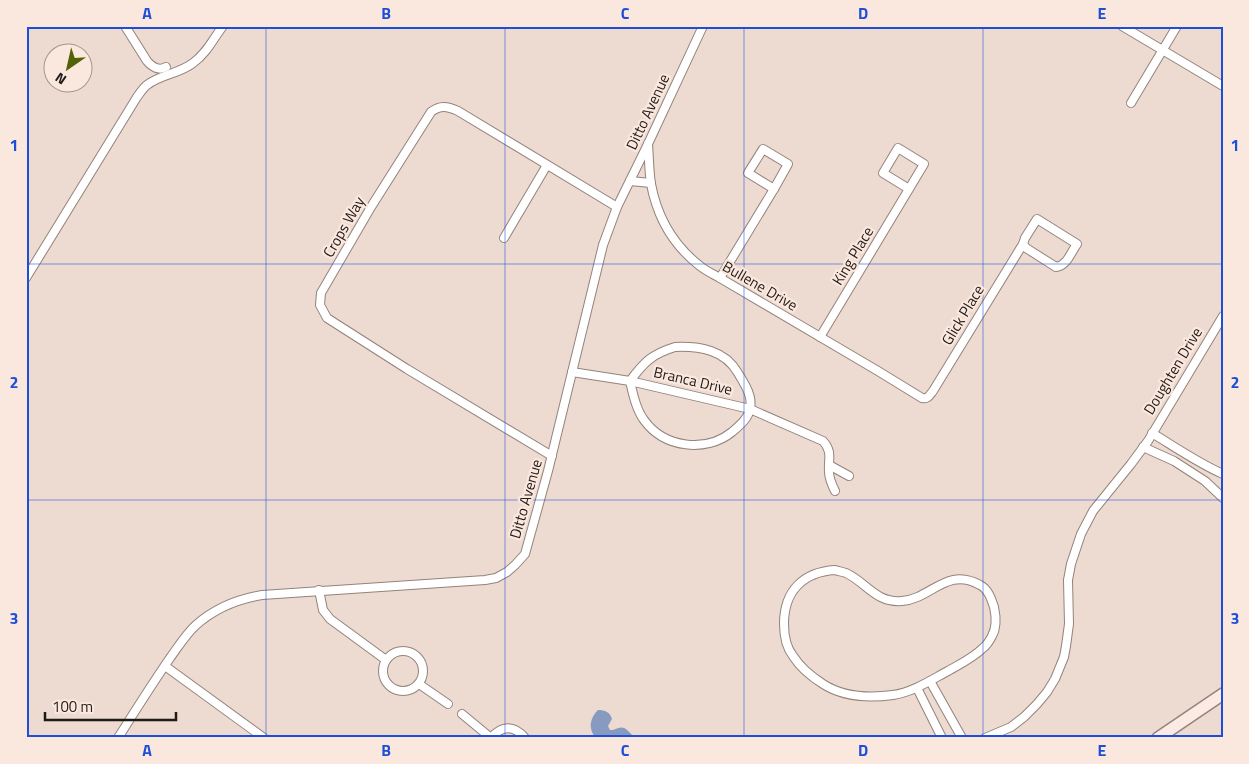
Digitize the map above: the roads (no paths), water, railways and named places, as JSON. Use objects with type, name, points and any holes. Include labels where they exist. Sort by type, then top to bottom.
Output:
[{"type":"main road","points":[[1158,738],[1223,694]]},
{"type":"street","points":[[125,26],[152,66],[162,69],[166,67]]},
{"type":"street","points":[[26,278],[146,85],[193,64],[211,46],[223,26]]},
{"type":"street","name":"Ditto Avenue","points":[[118,738],[189,633],[198,624],[228,605],[247,597],[262,595],[485,580],[496,578],[507,572],[525,554],[552,456],[602,245],[617,207],[703,26]]},
{"type":"street","points":[[1122,26],[1223,86]]},
{"type":"street","points":[[1131,103],[1177,26]]},
{"type":"street","name":"Crops Way","points":[[552,456],[334,323],[323,312],[320,305],[321,293],[371,207],[431,112],[436,108],[443,106],[458,111],[617,207]]},
{"type":"street","name":"Bullene Drive","points":[[648,144],[651,183],[658,211],[669,233],[679,246],[700,266],[922,398],[926,398]]},
{"type":"street","name":"King Place","points":[[820,337],[909,189],[924,164],[898,148],[883,173],[909,189]]},
{"type":"street","points":[[720,278],[774,189],[788,164],[763,149],[748,173],[774,189]]},
{"type":"street","points":[[504,238],[547,165]]},
{"type":"street","points":[[630,181],[651,183]]},
{"type":"street","name":"Glick Place","points":[[926,398],[933,392],[1037,219],[1077,244],[1064,264],[1056,267],[1026,248],[1023,244]]},
{"type":"street","name":"Doughten Drive","points":[[985,738],[1011,726],[1024,717],[1047,692],[1055,679],[1062,663],[1066,646],[1069,624],[1068,580],[1081,534],[1092,511],[1132,464],[1146,444],[1223,316]]},
{"type":"street","name":"Branca Drive","points":[[676,347],[693,347],[709,350],[722,356],[736,368],[750,397],[750,409],[746,418],[726,436],[710,443],[694,445],[676,443],[661,436],[643,420],[634,399],[630,381],[640,367],[652,356],[663,351],[676,347]]},
{"type":"street","name":"Branca Drive","points":[[572,372],[630,381],[750,409],[823,441],[828,447],[828,471],[830,482],[835,491]]},
{"type":"street","points":[[1152,433],[1188,456],[1221,472]]},
{"type":"street","points":[[1146,444],[1204,481],[1223,498]]},
{"type":"street","points":[[829,465],[849,476]]},
{"type":"street","points":[[835,570],[846,573],[870,591],[885,599],[902,601],[915,598],[949,580],[972,581],[986,588],[995,612],[996,624],[993,635],[984,648],[971,658],[917,688],[895,695],[872,697],[846,694],[824,686],[809,674],[792,655],[784,635],[784,615],[788,600],[795,587],[807,578],[822,571],[835,570]]},
{"type":"street","points":[[319,590],[323,610],[330,619],[386,660]]},
{"type":"street","points":[[405,651],[415,655],[422,663],[423,674],[419,684],[405,691],[390,688],[384,680],[382,669],[386,660],[394,653],[405,651]]},
{"type":"street","points":[[165,666],[264,738]]},
{"type":"street","points":[[930,681],[962,738]]},
{"type":"street","points":[[419,684],[448,704]]},
{"type":"street","points":[[917,688],[942,738]]},
{"type":"street","points":[[462,714],[491,738],[497,732],[512,728],[519,731],[525,738]]},
{"type":"water","points":[[598,710],[609,713],[612,719],[608,726],[610,730],[620,727],[627,730],[635,738],[595,737],[591,730],[591,723],[593,716]]}]
